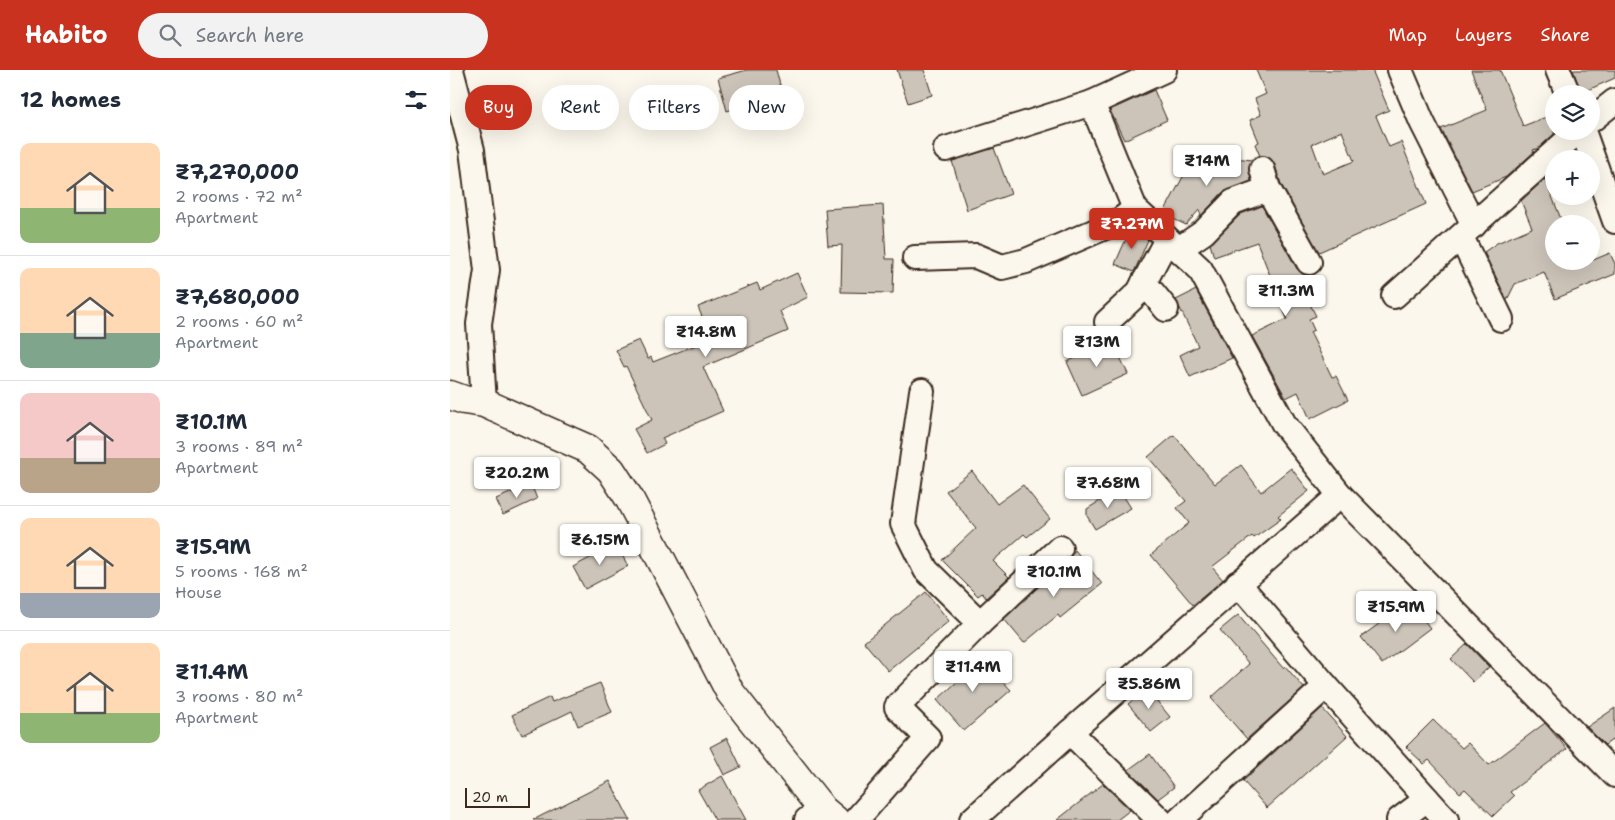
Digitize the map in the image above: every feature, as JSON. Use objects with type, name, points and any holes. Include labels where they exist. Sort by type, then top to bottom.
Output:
[{"type":"main road","points":[[462,403],[588,449],[611,470],[629,498],[730,692],[822,817]]},
{"type":"street","points":[[451,70],[472,150],[487,270],[479,324],[462,403]]},
{"type":"street","points":[[946,149],[1092,103],[1164,70]]},
{"type":"street","points":[[1400,70],[1467,231],[1501,319]]},
{"type":"street","points":[[1558,70],[1564,85]]},
{"type":"street","points":[[1600,113],[1615,101]]},
{"type":"street","points":[[1092,103],[1135,209],[1200,269],[1284,424],[1340,495],[1615,775]]},
{"type":"street","points":[[1394,296],[1568,140]]},
{"type":"street","points":[[1586,140],[1615,221]]},
{"type":"street","points":[[1107,322],[1138,292],[1173,244],[1204,232],[1233,202],[1265,179],[1309,262]]},
{"type":"street","points":[[915,258],[976,256],[1002,267],[1026,261],[1119,221],[1135,209]]},
{"type":"street","points":[[1144,282],[1166,308]]},
{"type":"street","points":[[922,391],[903,524],[926,570],[980,623]]},
{"type":"street","points":[[972,820],[1238,583],[1340,495]]},
{"type":"street","points":[[856,820],[928,738],[897,707],[980,623],[1060,548]]},
{"type":"street","points":[[1238,583],[1326,686],[1446,820]]},
{"type":"street","points":[[1179,820],[1326,686]]},
{"type":"street","points":[[1070,732],[1160,820]]},
{"type":"street","points":[[1399,820],[1427,799]]},
{"type":"building","points":[[747,70],[776,70],[780,85],[729,85],[729,110],[727,111],[718,78]]},
{"type":"building","points":[[897,70],[924,70],[932,95],[908,103]]},
{"type":"building","points":[[1256,70],[1372,70],[1389,110],[1376,116],[1389,147],[1401,142],[1426,204],[1319,252],[1281,184],[1275,165],[1266,156],[1260,156],[1255,144],[1259,142],[1250,120],[1261,115],[1255,99],[1266,94]],"holes":[[[1342,131],[1354,161],[1323,174],[1312,144]]]},
{"type":"building","points":[[1471,70],[1500,70],[1523,126],[1545,117],[1545,140],[1548,140],[1539,148],[1533,150],[1534,152],[1506,177],[1472,191],[1441,129],[1487,110]]},
{"type":"building","points":[[1573,70],[1615,70],[1615,78],[1599,85],[1578,85]]},
{"type":"building","points":[[1154,90],[1167,120],[1124,140],[1110,110]]},
{"type":"building","points":[[994,148],[1011,194],[967,210],[952,161]]},
{"type":"building","points":[[1218,156],[1252,160],[1249,166],[1251,181],[1223,192],[1201,216],[1199,210],[1186,225],[1163,214],[1184,175]]},
{"type":"building","points":[[1545,179],[1545,205],[1555,205],[1559,215],[1545,215],[1545,270],[1600,270],[1600,257],[1610,253],[1615,264],[1615,274],[1555,299],[1544,272],[1515,284],[1507,300],[1484,252],[1497,243],[1532,228],[1521,201]]},
{"type":"building","points":[[883,205],[886,259],[894,259],[893,293],[841,292],[842,245],[828,246],[825,209]]},
{"type":"building","points":[[1262,206],[1297,269],[1306,275],[1310,287],[1303,290],[1316,316],[1309,319],[1314,330],[1310,332],[1332,377],[1336,376],[1348,400],[1310,419],[1298,392],[1286,398],[1252,336],[1287,319],[1257,242],[1214,257],[1210,244],[1241,214]]},
{"type":"building","points":[[1134,227],[1148,240],[1134,272],[1115,264],[1130,230]]},
{"type":"building","points":[[797,273],[808,297],[780,311],[788,331],[703,367],[723,411],[662,438],[665,444],[647,453],[634,429],[652,420],[626,366],[624,367],[616,350],[639,340],[648,359],[651,357],[653,362],[711,339],[698,307],[757,283],[760,290]]},
{"type":"building","points":[[1196,290],[1232,358],[1190,377],[1180,355],[1198,346],[1176,300]]},
{"type":"building","points":[[1112,340],[1128,374],[1082,395],[1067,362]]},
{"type":"building","points":[[1174,435],[1215,484],[1241,465],[1261,492],[1291,468],[1309,491],[1278,516],[1281,519],[1254,538],[1252,536],[1212,567],[1223,580],[1193,605],[1151,555],[1189,523],[1177,508],[1186,501],[1148,457]]},
{"type":"building","points":[[972,471],[997,504],[1023,485],[1050,519],[1027,537],[1024,534],[993,561],[1009,577],[986,598],[982,593],[978,596],[942,560],[976,528],[946,491]]},
{"type":"building","points":[[531,484],[537,499],[503,515],[496,499]]},
{"type":"building","points":[[1119,489],[1131,508],[1095,529],[1087,516],[1087,509]]},
{"type":"building","points":[[616,544],[628,566],[585,589],[573,567]]},
{"type":"building","points":[[1075,550],[1102,584],[1060,618],[1058,615],[1024,643],[1004,619],[1069,558]]},
{"type":"building","points":[[926,592],[949,621],[888,671],[864,642]]},
{"type":"building","points":[[1410,601],[1430,628],[1382,664],[1361,637]]},
{"type":"building","points":[[1238,615],[1283,668],[1285,666],[1304,688],[1247,739],[1211,698],[1249,664],[1220,630]]},
{"type":"building","points":[[1467,644],[1489,667],[1473,682],[1451,659]]},
{"type":"building","points":[[978,655],[1011,690],[964,731],[937,700],[958,681],[954,677]]},
{"type":"building","points":[[600,683],[612,712],[578,726],[572,711],[522,735],[512,715],[550,697],[552,702]]},
{"type":"building","points":[[1147,689],[1170,717],[1151,732],[1128,704]]},
{"type":"building","points":[[1322,708],[1347,736],[1267,808],[1243,781]]},
{"type":"building","points":[[1615,708],[1615,738],[1605,745],[1587,727]]},
{"type":"building","points":[[1433,720],[1462,748],[1468,743],[1489,765],[1545,723],[1567,749],[1510,792],[1514,796],[1493,816],[1465,789],[1460,793],[1429,760],[1424,764],[1406,747]]},
{"type":"building","points":[[727,738],[741,767],[724,775],[710,747]]},
{"type":"building","points":[[1150,754],[1174,787],[1158,799],[1128,770]]},
{"type":"building","points":[[722,776],[746,820],[715,820],[698,790]]},
{"type":"building","points":[[610,781],[630,820],[533,820]]},
{"type":"building","points":[[1103,784],[1130,810],[1117,820],[1057,820]]}]
